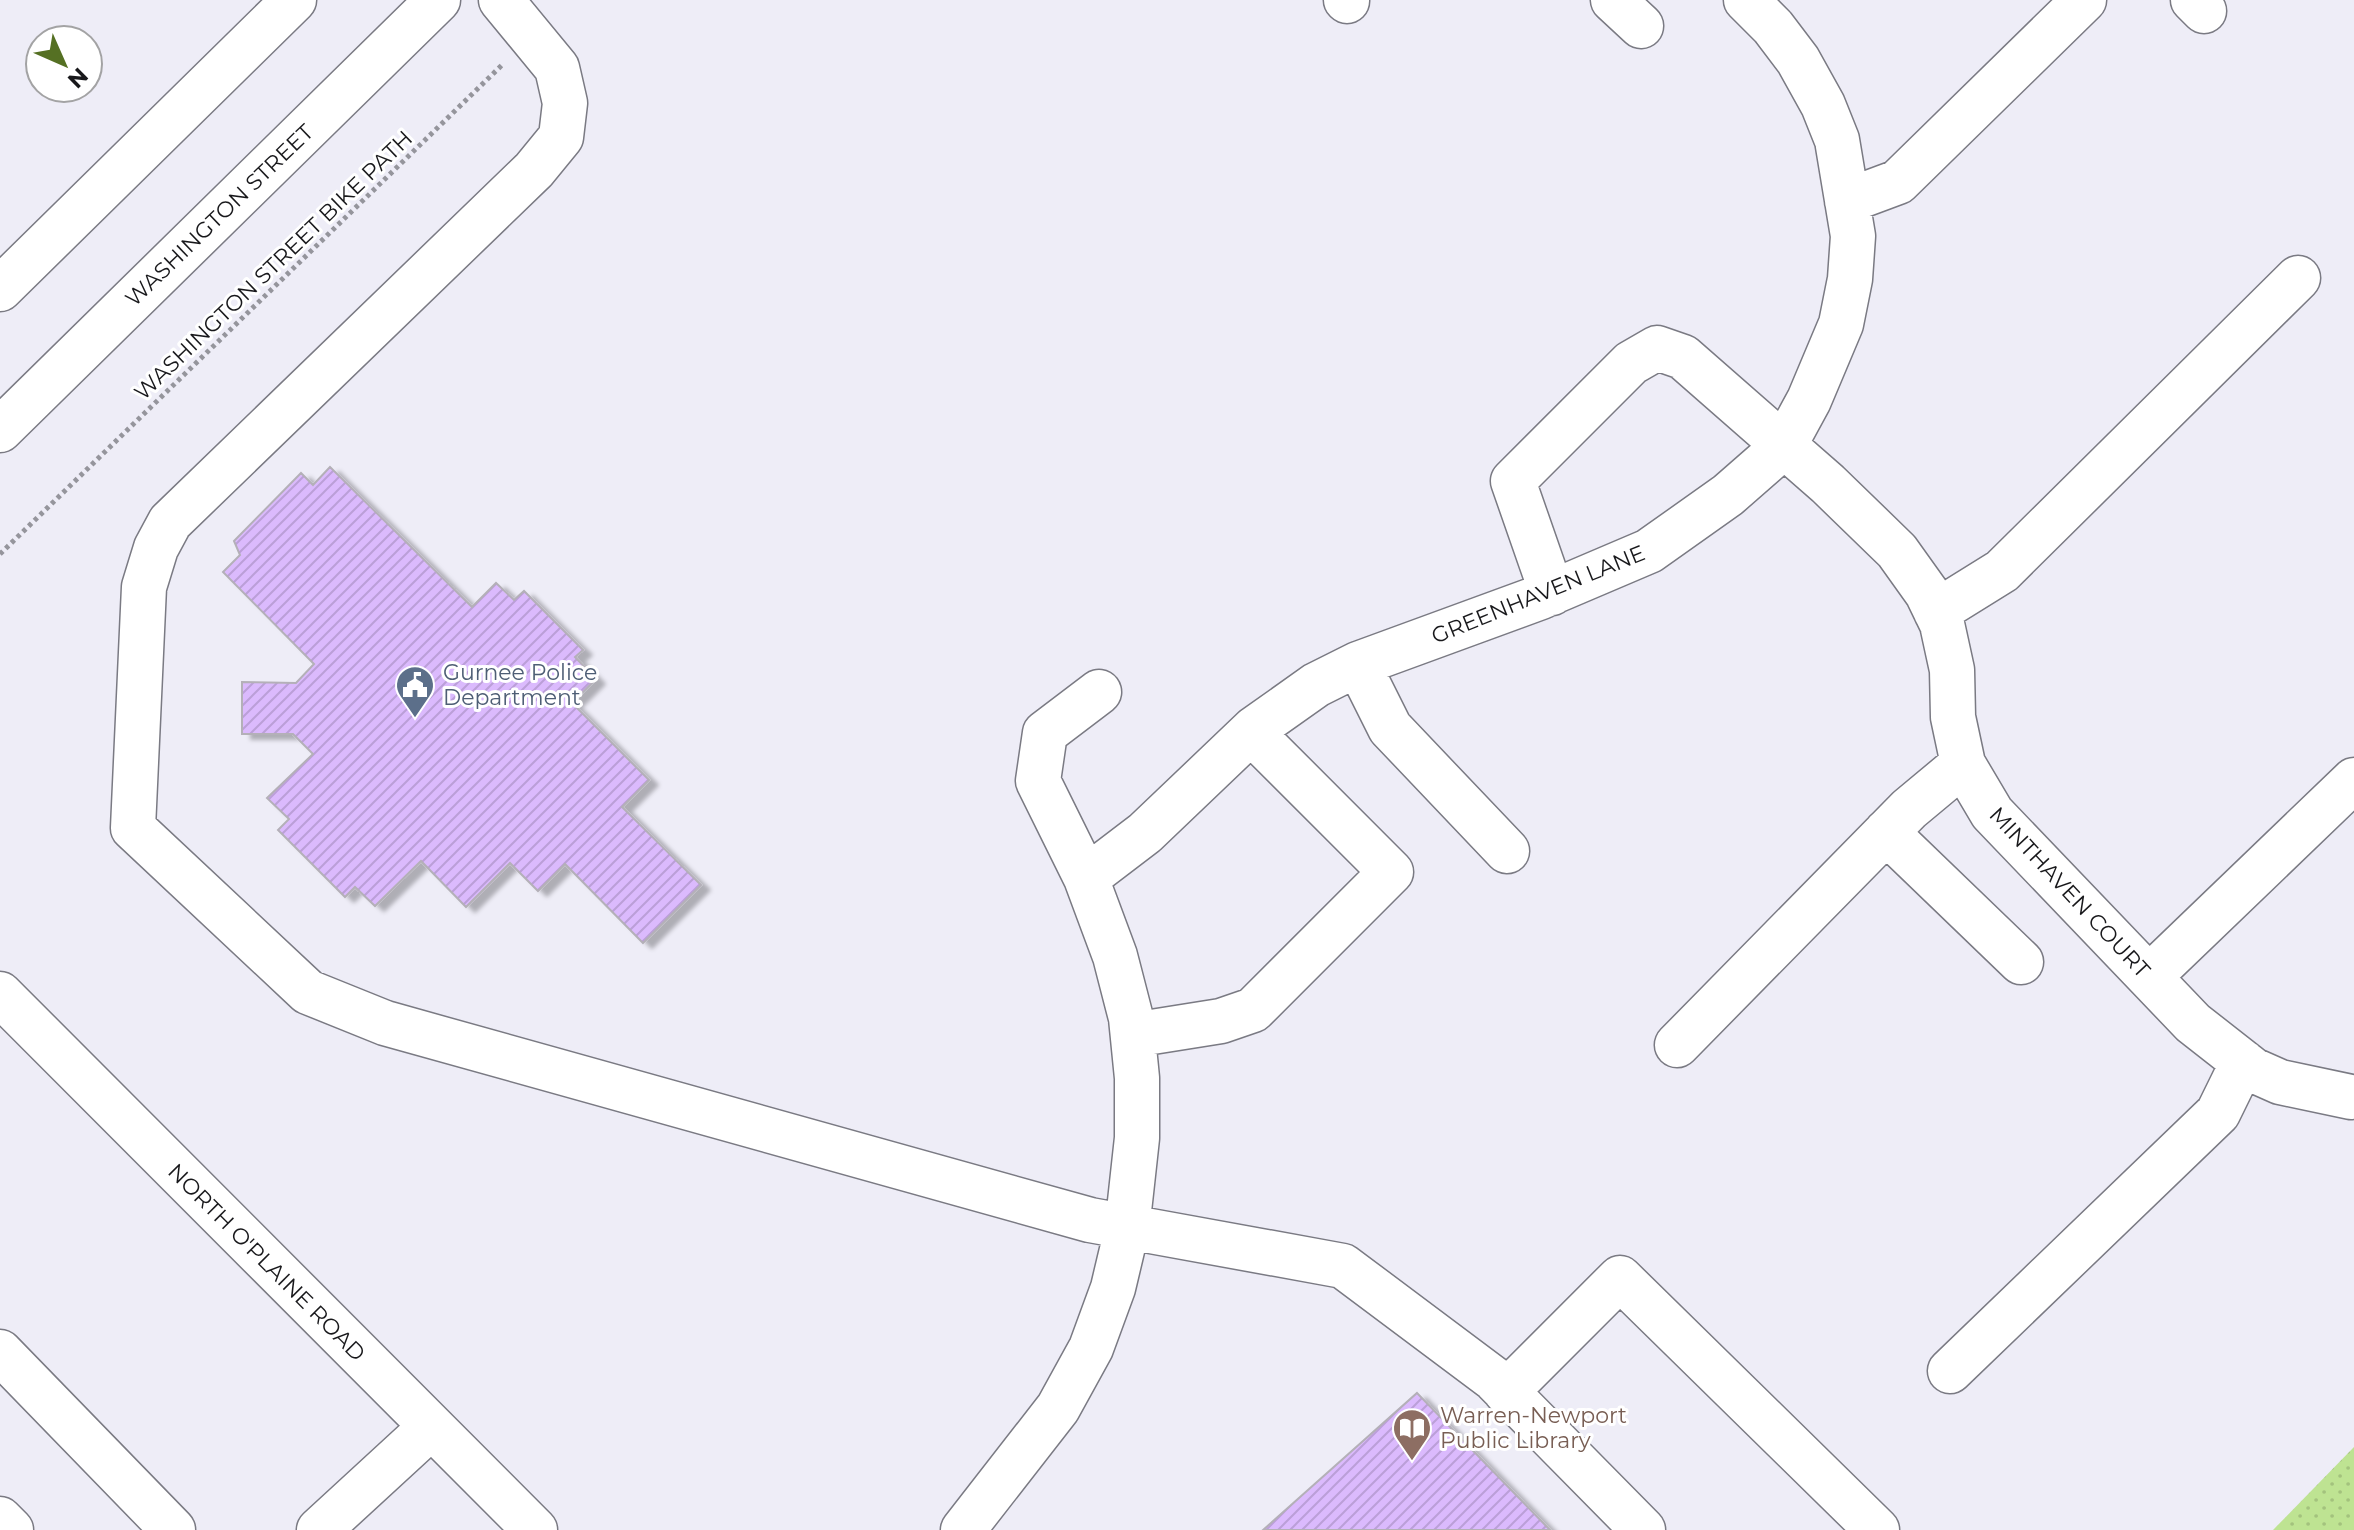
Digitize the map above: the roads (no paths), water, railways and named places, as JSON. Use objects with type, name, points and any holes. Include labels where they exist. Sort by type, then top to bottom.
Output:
[{"type":"street","points":[[0,289],[294,0]]},
{"type":"street","name":"WASHINGTON STREET","points":[[0,430],[438,0]]},
{"type":"street","points":[[501,0],[557,68],[565,103],[561,137],[534,170],[170,522],[156,548],[144,587],[133,828],[308,992],[385,1023],[1127,1229],[1343,1266],[1494,1379],[1643,1530]]},
{"type":"street","name":"GREENHAVEN LANE","points":[[1086,878],[1145,833],[1251,732],[1316,685],[1358,664],[1552,593],[1649,551],[1728,495],[1784,446],[1809,400],[1841,324],[1850,279],[1853,236],[1837,140],[1823,105],[1798,60],[1773,27],[1746,0]]},
{"type":"street","points":[[1847,201],[1898,182],[2084,0]]},
{"type":"street","points":[[1936,612],[2002,571],[2298,278]]},
{"type":"street","name":"MINTHAVEN COURT","points":[[1552,593],[1513,481],[1631,363],[1657,348],[1683,357],[1828,484],[1897,551],[1927,593],[1942,624],[1952,670],[1953,717],[1963,764],[1992,813],[2193,1023],[2253,1070],[2280,1082],[2351,1097]]},
{"type":"street","points":[[1358,664],[1390,728],[1507,851]]},
{"type":"street","points":[[963,1530],[1058,1408],[1091,1348],[1113,1288],[1127,1229],[1137,1138],[1133,1035],[1115,956],[1086,878],[1038,781],[1045,733],[1099,692]]},
{"type":"street","points":[[1133,1035],[1221,1021],[1253,1010],[1391,872],[1251,732]]},
{"type":"street","points":[[1677,1045],[1886,832],[1963,764]]},
{"type":"street","points":[[2149,977],[2354,780]]},
{"type":"street","points":[[1886,832],[2021,962]]},
{"type":"street","name":"NORTH O'PLAINE ROAD","points":[[0,994],[535,1530]]},
{"type":"street","points":[[1950,1371],[2218,1113],[2243,1062]]},
{"type":"street","points":[[1506,1392],[1620,1278],[1877,1530]]},
{"type":"street","points":[[0,1352],[173,1530]]},
{"type":"street","points":[[319,1530],[431,1427]]},
{"type":"street","points":[[0,1519],[11,1530]]},
{"type":"place","name":"Gurnee Police Department","points":[[415,719]]},
{"type":"place","name":"Warren-Newport Public Library","points":[[1412,1462]]}]
